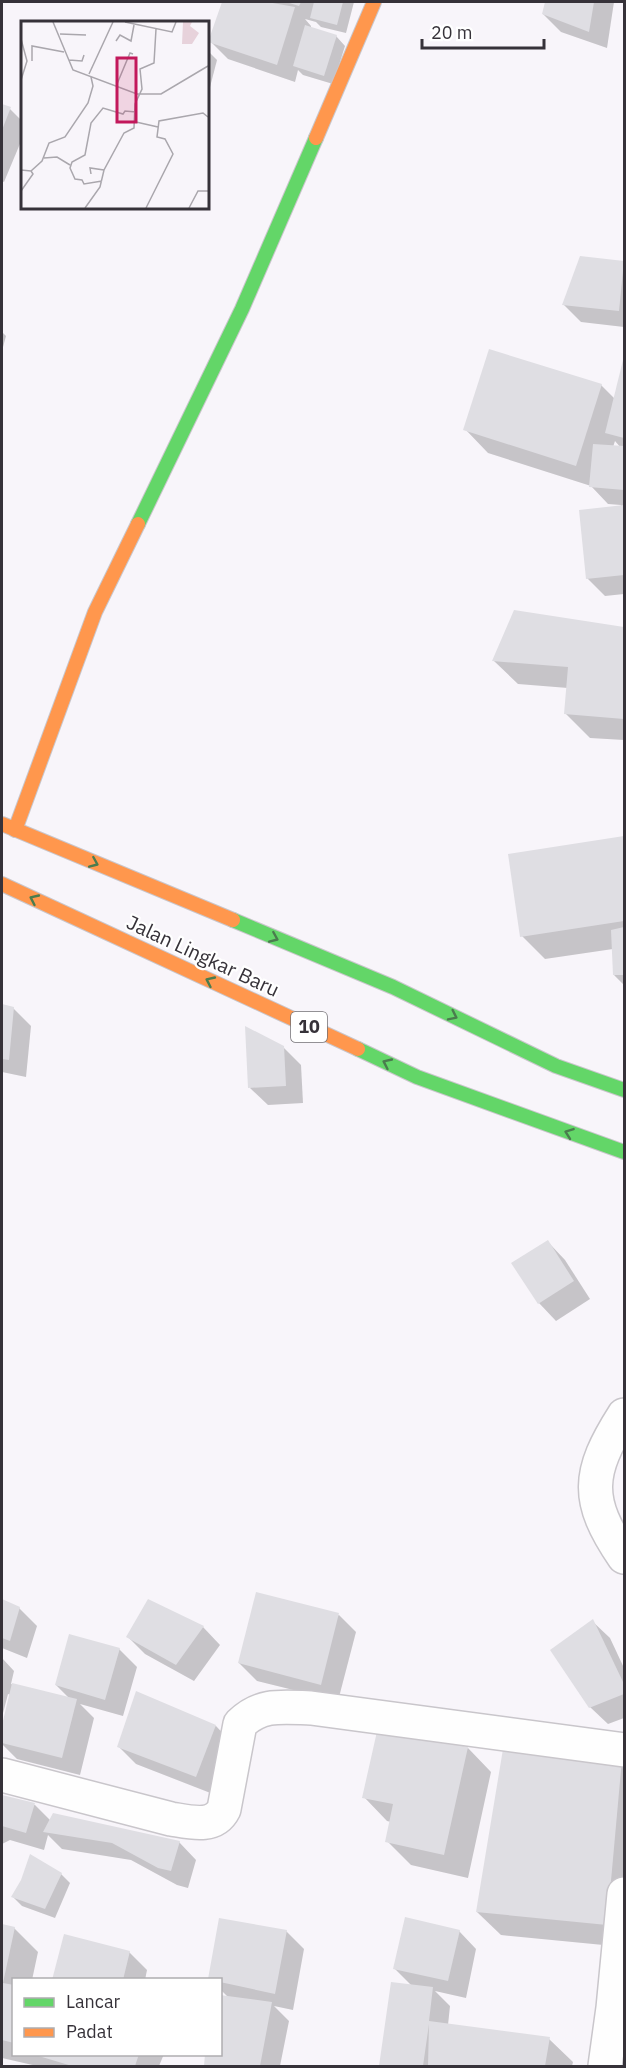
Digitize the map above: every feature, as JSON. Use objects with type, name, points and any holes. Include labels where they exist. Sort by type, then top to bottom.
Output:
[{"type":"main road","points":[[15,830],[96,612],[242,309],[374,2]]},
{"type":"main road","name":"Jalan Lingkar Baru","points":[[2,824],[393,987],[556,1066],[624,1090]]},
{"type":"main road","name":"Jalan Lingkar Baru","points":[[2,884],[417,1077],[624,1152]]},
{"type":"street","points":[[624,1415],[608,1441],[597,1470],[595,1499],[610,1536],[624,1557]]},
{"type":"street","points":[[2,1775],[171,1819],[209,1822],[220,1816],[224,1809],[240,1724],[261,1710],[282,1707],[311,1708],[624,1750]]},
{"type":"street","points":[[604,2067],[613,2008],[624,1894]]},
{"type":"building","points":[[222,2],[267,2],[295,7],[277,65],[208,42]]},
{"type":"building","points":[[286,2],[301,2],[299,6]]},
{"type":"building","points":[[314,2],[343,2],[337,25],[310,18]]},
{"type":"building","points":[[545,2],[594,2],[589,32],[542,14]]},
{"type":"building","points":[[305,25],[337,35],[324,76],[293,66]]},
{"type":"building","points":[[2,104],[11,107],[2,130]]},
{"type":"building","points":[[580,256],[624,261],[619,311],[562,305]]},
{"type":"building","points":[[489,349],[602,384],[576,466],[463,430]]},
{"type":"building","points":[[624,361],[624,438],[605,433]]},
{"type":"building","points":[[593,444],[624,446],[624,490],[589,487]]},
{"type":"building","points":[[624,505],[624,575],[586,579],[579,510]]},
{"type":"building","points":[[514,610],[624,627],[624,719],[564,714],[568,667],[492,661]]},
{"type":"building","points":[[624,836],[624,921],[520,937],[508,854]]},
{"type":"building","points":[[624,927],[624,975],[613,975],[611,930]]},
{"type":"building","points":[[2,1004],[14,1007],[9,1060],[2,1059]]},
{"type":"building","points":[[245,1026],[284,1046],[286,1086],[248,1088]]},
{"type":"building","points":[[548,1240],[574,1281],[538,1304],[511,1263]]},
{"type":"building","points":[[256,1592],[339,1613],[321,1685],[238,1663]]},
{"type":"building","points":[[2,1599],[20,1607],[10,1641],[2,1638]]},
{"type":"building","points":[[148,1599],[204,1626],[176,1665],[126,1637]]},
{"type":"building","points":[[593,1619],[624,1684],[624,1694],[589,1708],[550,1650]]},
{"type":"building","points":[[69,1634],[120,1648],[105,1700],[55,1685]]},
{"type":"building","points":[[12,1683],[77,1699],[62,1758],[2,1743],[2,1725]]},
{"type":"building","points":[[136,1691],[216,1725],[196,1777],[117,1747]]},
{"type":"building","points":[[378,1727],[468,1747],[444,1855],[385,1842],[393,1804],[362,1798]]},
{"type":"building","points":[[504,1743],[622,1759],[607,1925],[476,1912]]},
{"type":"building","points":[[2,1795],[35,1803],[26,1833],[2,1826]]},
{"type":"building","points":[[53,1813],[180,1841],[171,1871],[158,1868],[112,1843],[43,1832]]},
{"type":"building","points":[[30,1854],[62,1873],[45,1909],[11,1897],[21,1880]]},
{"type":"building","points":[[405,1917],[460,1930],[448,1981],[393,1969]]},
{"type":"building","points":[[219,1918],[287,1930],[275,1994],[222,1982],[222,1978],[208,1978]]},
{"type":"building","points":[[2,1924],[15,1927],[3,1983],[12,1985],[12,2042],[2,2040]]},
{"type":"building","points":[[64,1934],[130,1951],[123,1978],[53,1978]]},
{"type":"building","points":[[391,1982],[433,1987],[429,2021],[550,2037],[545,2066],[428,2066],[429,2024],[423,2066],[379,2066]]},
{"type":"building","points":[[222,1995],[272,2002],[260,2066],[204,2066],[205,2056],[222,2056]]},
{"type":"building","points":[[39,2056],[138,2056],[135,2066],[72,2066]]},
{"type":"traffic: fast","points":[[138,524],[242,309],[316,138]]},
{"type":"traffic: fast","points":[[233,920],[393,987],[556,1066],[624,1090]]},
{"type":"traffic: fast","points":[[358,1049],[417,1077],[624,1152]]},
{"type":"traffic: slow","points":[[316,138],[374,2]]},
{"type":"traffic: slow","points":[[15,830],[95,612],[138,524]]},
{"type":"traffic: slow","points":[[2,824],[233,920]]},
{"type":"traffic: slow","points":[[2,884],[358,1049]]}]
